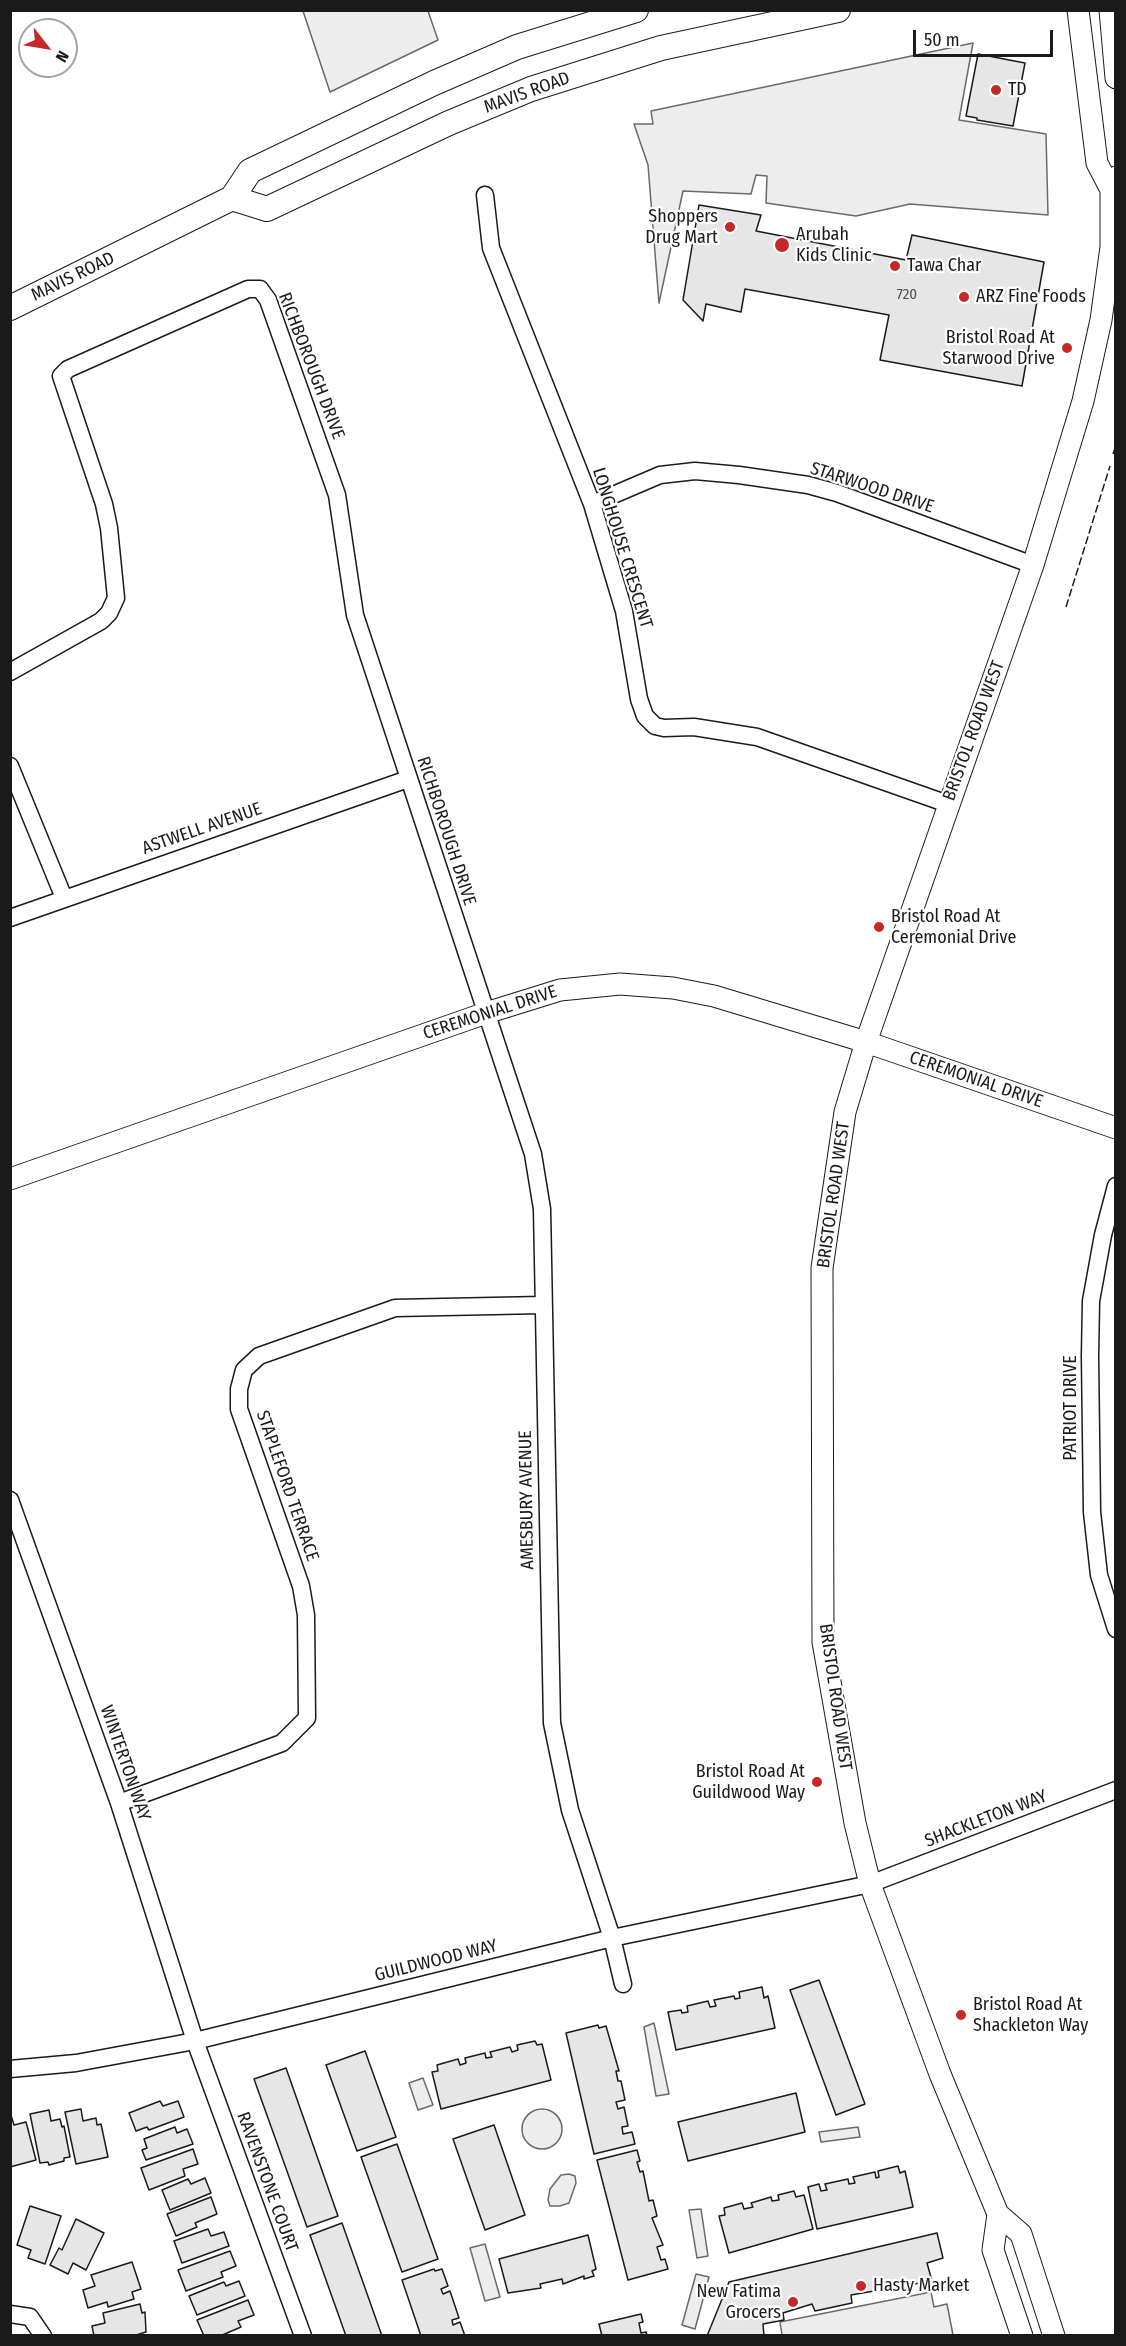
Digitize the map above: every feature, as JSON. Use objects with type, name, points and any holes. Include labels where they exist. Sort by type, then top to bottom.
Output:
[{"type":"main road","name":"MAVIS ROAD","points":[[10,308],[232,198],[250,171],[434,83],[517,47],[636,10]]},
{"type":"main road","name":"MAVIS ROAD","points":[[232,198],[267,209],[449,123],[531,89],[661,48],[838,10]]},
{"type":"street","name":"BRISTOL ROAD WEST","points":[[1054,2336],[1021,2234],[998,2214],[940,2074],[870,1884],[855,1823],[824,1642],[822,1268],[845,1112],[866,1042],[1033,565],[1083,401],[1101,320],[1113,248],[1113,184],[1097,163],[1078,10]]},
{"type":"street","points":[[1110,10],[1116,78]]},
{"type":"street","name":"LONGHOUSE CRESCENT","points":[[485,195],[491,248],[592,504],[624,611],[639,699],[645,716],[655,726],[694,727],[757,737],[948,804]]},
{"type":"street","name":"RICHBOROUGH DRIVE","points":[[10,672],[101,621],[109,613],[116,598],[109,528],[104,504],[61,376],[68,369],[248,290],[260,289],[268,300],[338,495],[355,615],[486,1013]]},
{"type":"street","name":"STARWOOD DRIVE","points":[[592,504],[660,475],[695,471],[739,475],[808,485],[837,493],[1033,565]]},
{"type":"street","points":[[10,766],[63,898]]},
{"type":"street","name":"ASTWELL AVENUE","points":[[10,918],[408,779]]},
{"type":"street","name":"CEREMONIAL DRIVE","points":[[10,1179],[486,1013],[560,990],[620,984],[673,988],[714,996],[866,1042],[1116,1128]]},
{"type":"street","name":"AMESBURY AVENUE","points":[[486,1013],[533,1154],[542,1209],[542,1305],[552,1723],[570,1810],[612,1938],[623,1984]]},
{"type":"street","name":"PATRIOT DRIVE","points":[[1116,1186],[1102,1235],[1091,1300],[1090,1356],[1092,1512],[1098,1575],[1116,1629]]},
{"type":"street","name":"STAPLEFORD TERRACE","points":[[119,1803],[282,1743],[307,1718],[306,1615],[301,1586],[239,1409],[239,1389],[244,1370],[260,1356],[395,1308],[542,1305]]},
{"type":"street","name":"WINTERTON WAY","points":[[10,1500],[119,1803],[195,2041]]},
{"type":"street","name":"SHACKLETON WAY","points":[[870,1884],[1116,1790]]},
{"type":"street","name":"GUILDWOOD WAY","points":[[10,2069],[76,2063],[195,2041],[612,1938],[870,1884]]},
{"type":"street","name":"RAVENSTONE COURT","points":[[195,2041],[303,2336]]},
{"type":"street","points":[[998,2214],[993,2250],[1022,2336]]},
{"type":"street","points":[[10,2314],[30,2317],[44,2336]]},
{"type":"shaded area","points":[[303,11],[428,11],[438,40],[330,92]]},
{"type":"shaded area","points":[[973,43],[959,120],[1046,134],[1048,215],[910,204],[856,216],[766,203],[767,176],[756,175],[751,194],[683,191],[659,303],[648,165],[634,124],[653,124],[651,111]]},
{"type":"shaded area","points":[[654,2023],[669,2094],[656,2096],[644,2027]]},
{"type":"shaded area","points":[[423,2078],[433,2105],[418,2110],[409,2083]]},
{"type":"shaded area","points":[[542,2109],[550,2110],[556,2115],[561,2121],[561,2137],[556,2143],[550,2148],[542,2149],[534,2148],[528,2143],[523,2137],[522,2129],[523,2121],[528,2115],[534,2110]]},
{"type":"shaded area","points":[[858,2127],[860,2137],[821,2142],[819,2132]]},
{"type":"shaded area","points":[[561,2175],[575,2176],[576,2183],[569,2203],[550,2206],[548,2200],[550,2189]]},
{"type":"shaded area","points":[[701,2209],[708,2256],[697,2258],[689,2210]]},
{"type":"shaded area","points":[[485,2244],[500,2297],[485,2301],[470,2248]]},
{"type":"shaded area","points":[[696,2274],[709,2277],[695,2329],[682,2325]]},
{"type":"shaded area","points":[[931,2292],[934,2307],[947,2304],[953,2335],[782,2335],[780,2322]]},
{"type":"building","name":"TD","points":[[978,54],[1025,63],[1013,126],[966,116]]},
{"type":"building","points":[[699,205],[761,215],[756,231],[906,260],[912,235],[1044,262],[1022,386],[880,360],[889,315],[745,289],[741,312],[706,304],[703,321],[683,300]]},
{"type":"building","points":[[819,1980],[865,2104],[836,2115],[790,1990]]},
{"type":"building","points":[[762,1987],[764,1998],[768,1996],[775,2028],[676,2050],[668,2012],[681,2010],[682,2013],[688,2012],[687,2006],[708,2001],[710,2007],[716,2006],[714,2000],[734,1996],[735,1999],[740,1998],[739,1992]]},
{"type":"building","points":[[598,2025],[599,2028],[606,2026],[619,2071],[616,2071],[618,2081],[621,2081],[625,2100],[616,2102],[618,2109],[624,2107],[628,2126],[622,2127],[623,2134],[632,2132],[635,2144],[594,2154],[566,2033]]},
{"type":"building","points":[[535,2041],[537,2045],[542,2044],[551,2080],[441,2109],[432,2072],[438,2071],[437,2065],[458,2059],[460,2065],[466,2063],[465,2058],[485,2053],[486,2058],[492,2057],[490,2052],[510,2047],[512,2052],[518,2050],[517,2045]]},
{"type":"building","points":[[365,2051],[396,2137],[357,2151],[326,2065]]},
{"type":"building","points":[[286,2068],[338,2216],[307,2227],[254,2079]]},
{"type":"building","points":[[796,2093],[805,2132],[688,2161],[678,2122]]},
{"type":"building","points":[[160,2101],[163,2106],[178,2101],[184,2117],[149,2130],[147,2127],[136,2131],[129,2113]]},
{"type":"building","points":[[81,2109],[83,2121],[96,2118],[97,2125],[101,2124],[108,2157],[76,2164],[65,2112]]},
{"type":"building","points":[[49,2110],[51,2121],[60,2119],[62,2127],[64,2126],[70,2157],[49,2165],[48,2162],[40,2163],[30,2114]]},
{"type":"building","points":[[10,2112],[14,2125],[26,2122],[36,2160],[10,2167]]},
{"type":"building","points":[[494,2125],[525,2215],[485,2230],[453,2139]]},
{"type":"building","points":[[175,2127],[177,2133],[187,2129],[193,2144],[146,2160],[142,2150],[147,2148],[144,2139]]},
{"type":"building","points":[[397,2144],[438,2259],[402,2272],[361,2157]]},
{"type":"building","points":[[193,2149],[198,2164],[183,2169],[185,2176],[149,2190],[141,2168]]},
{"type":"building","points":[[637,2150],[640,2172],[643,2171],[649,2201],[653,2200],[657,2216],[652,2218],[663,2245],[657,2247],[661,2260],[665,2259],[668,2269],[628,2280],[597,2160]]},
{"type":"building","points":[[898,2166],[900,2173],[905,2171],[913,2207],[817,2229],[808,2187],[819,2184],[821,2191],[827,2190],[825,2184],[848,2179],[849,2184],[855,2183],[853,2177],[875,2172],[876,2178],[879,2177],[878,2171]]},
{"type":"building","points":[[205,2178],[211,2193],[170,2210],[162,2190],[188,2179],[191,2184]]},
{"type":"building","points":[[794,2191],[796,2197],[804,2195],[813,2229],[729,2253],[719,2216],[725,2215],[724,2208],[742,2203],[744,2209],[753,2207],[751,2203],[771,2197],[772,2201],[779,2200],[778,2195]]},
{"type":"building","points":[[211,2197],[217,2214],[195,2223],[197,2227],[176,2236],[167,2214]]},
{"type":"building","points":[[30,2206],[61,2216],[45,2264],[28,2258],[31,2250],[17,2245]]},
{"type":"building","points":[[76,2219],[104,2233],[86,2270],[73,2263],[68,2274],[50,2265],[59,2248],[62,2250]]},
{"type":"building","points":[[342,2223],[382,2336],[346,2336],[310,2235]]},
{"type":"building","points":[[208,2229],[211,2236],[224,2232],[229,2246],[182,2263],[174,2241]]},
{"type":"building","points":[[937,2233],[943,2258],[927,2263],[932,2281],[851,2295],[852,2303],[815,2311],[812,2304],[783,2313],[784,2320],[763,2324],[764,2336],[707,2336],[729,2282]]},
{"type":"building","points":[[588,2235],[596,2269],[592,2271],[594,2276],[584,2279],[584,2276],[563,2284],[562,2279],[540,2284],[541,2288],[508,2293],[499,2259]]},
{"type":"building","points":[[230,2251],[236,2266],[221,2272],[223,2277],[186,2291],[178,2270]]},
{"type":"building","points":[[132,2262],[141,2289],[132,2292],[134,2299],[108,2307],[107,2302],[88,2308],[83,2290],[95,2286],[91,2275]]},
{"type":"building","points":[[434,2269],[435,2271],[442,2269],[448,2286],[441,2289],[443,2294],[450,2291],[459,2318],[452,2320],[453,2325],[460,2322],[465,2336],[421,2336],[402,2280]]},
{"type":"building","points":[[239,2281],[245,2296],[197,2315],[189,2296],[224,2282],[226,2286]]},
{"type":"building","points":[[248,2300],[254,2315],[238,2321],[241,2327],[220,2336],[204,2336],[197,2320]]},
{"type":"building","points":[[140,2304],[142,2313],[145,2312],[146,2332],[133,2336],[94,2336],[92,2326],[105,2323],[103,2313]]},
{"type":"building","points":[[641,2314],[643,2322],[639,2323],[641,2333],[646,2332],[647,2336],[602,2336],[599,2324]]},
{"type":"fence","points":[[1113,454],[1116,445]]},
{"type":"fence","points":[[1066,607],[1110,466]]},
{"type":"place","name":"TD","points":[[996,90]]},
{"type":"place","name":"Shoppers Drug Mart","points":[[730,227]]},
{"type":"place","name":"Arubah Kids Clinic","points":[[782,245]]},
{"type":"place","name":"Tawa Char","points":[[895,266]]},
{"type":"place","name":"ARZ Fine Foods","points":[[964,297]]},
{"type":"place","name":"Bristol Road At Starwood Drive","points":[[1067,348]]},
{"type":"place","name":"Bristol Road At Ceremonial Drive","points":[[879,927]]},
{"type":"place","name":"Bristol Road At Guildwood Way","points":[[817,1782]]},
{"type":"place","name":"Bristol Road At Shackleton Way","points":[[961,2015]]},
{"type":"place","name":"Hasty Market","points":[[861,2286]]},
{"type":"place","name":"New Fatima Grocers","points":[[793,2302]]}]
